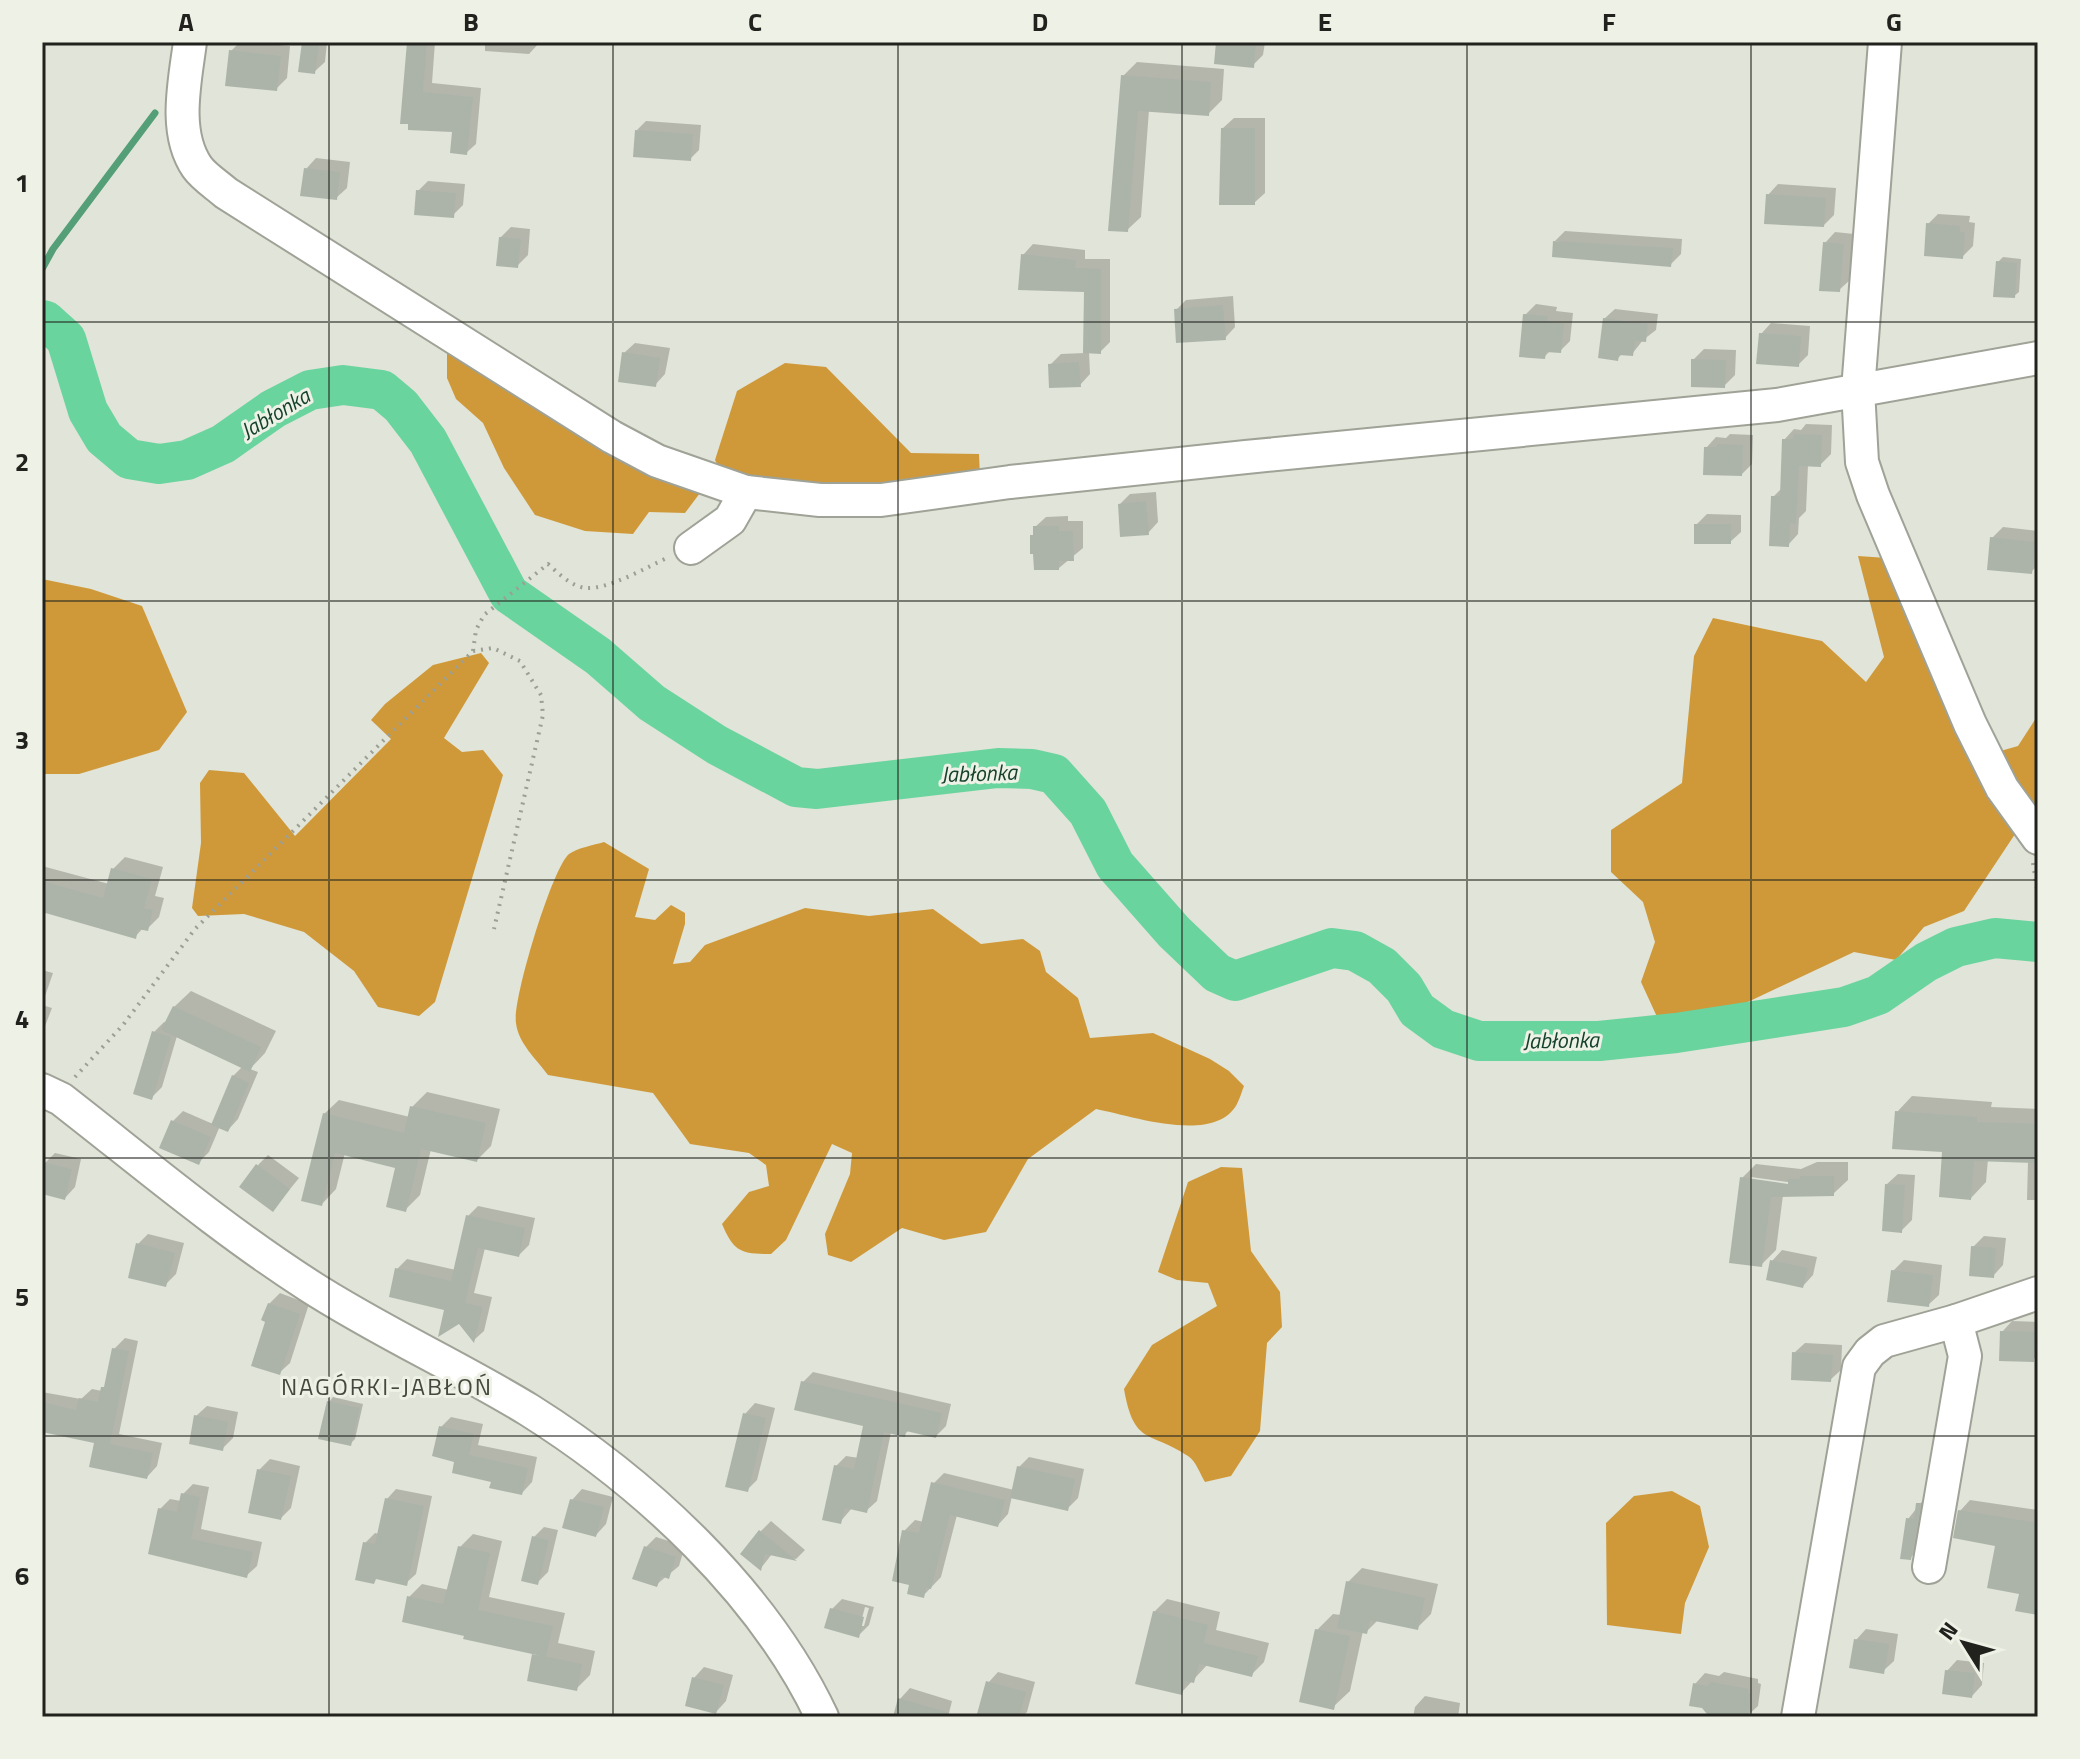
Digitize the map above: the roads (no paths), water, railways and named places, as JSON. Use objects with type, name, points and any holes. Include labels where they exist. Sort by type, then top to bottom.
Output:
[{"type":"street","points":[[190,42],[183,127],[186,141],[197,168],[226,193],[612,437],[657,461],[746,492],[820,500],[881,500],[1010,482],[1230,458],[1762,407],[2038,358]]},
{"type":"street","points":[[1885,42],[1858,390],[1862,462],[1873,495],[1970,724],[2002,788],[2038,838]]},
{"type":"street","points":[[691,548],[730,520],[746,492]]},
{"type":"street","points":[[52,1095],[307,1285],[528,1410],[600,1459],[658,1505],[707,1555],[762,1620],[804,1679],[822,1717]]},
{"type":"street","points":[[1798,1717],[1859,1367],[1870,1352],[1884,1341],[2038,1293]]},
{"type":"street","points":[[1929,1567],[1965,1356],[1956,1321]]},
{"type":"waterway","points":[[42,269],[53,249],[155,113]]},
{"type":"waterway","name":"Jabłonka","points":[[42,320],[66,339],[88,411],[104,438],[129,459],[159,464],[187,460],[223,444],[273,409],[310,390],[343,385],[382,390],[401,406],[428,441],[509,594],[598,656],[652,703],[717,745],[796,787],[817,789],[998,768],[1032,769],[1054,774],[1088,812],[1115,865],[1174,932],[1217,973],[1235,981],[1332,948],[1355,951],[1382,966],[1404,988],[1417,1010],[1443,1029],[1479,1041],[1599,1041],[1676,1033],[1844,1007],[1878,995],[1926,962],[1956,947],[1995,938],[2038,942]]},
{"type":"district","name":"NAGÓRKI-JABŁOŃ","points":[[387,1386]]}]
